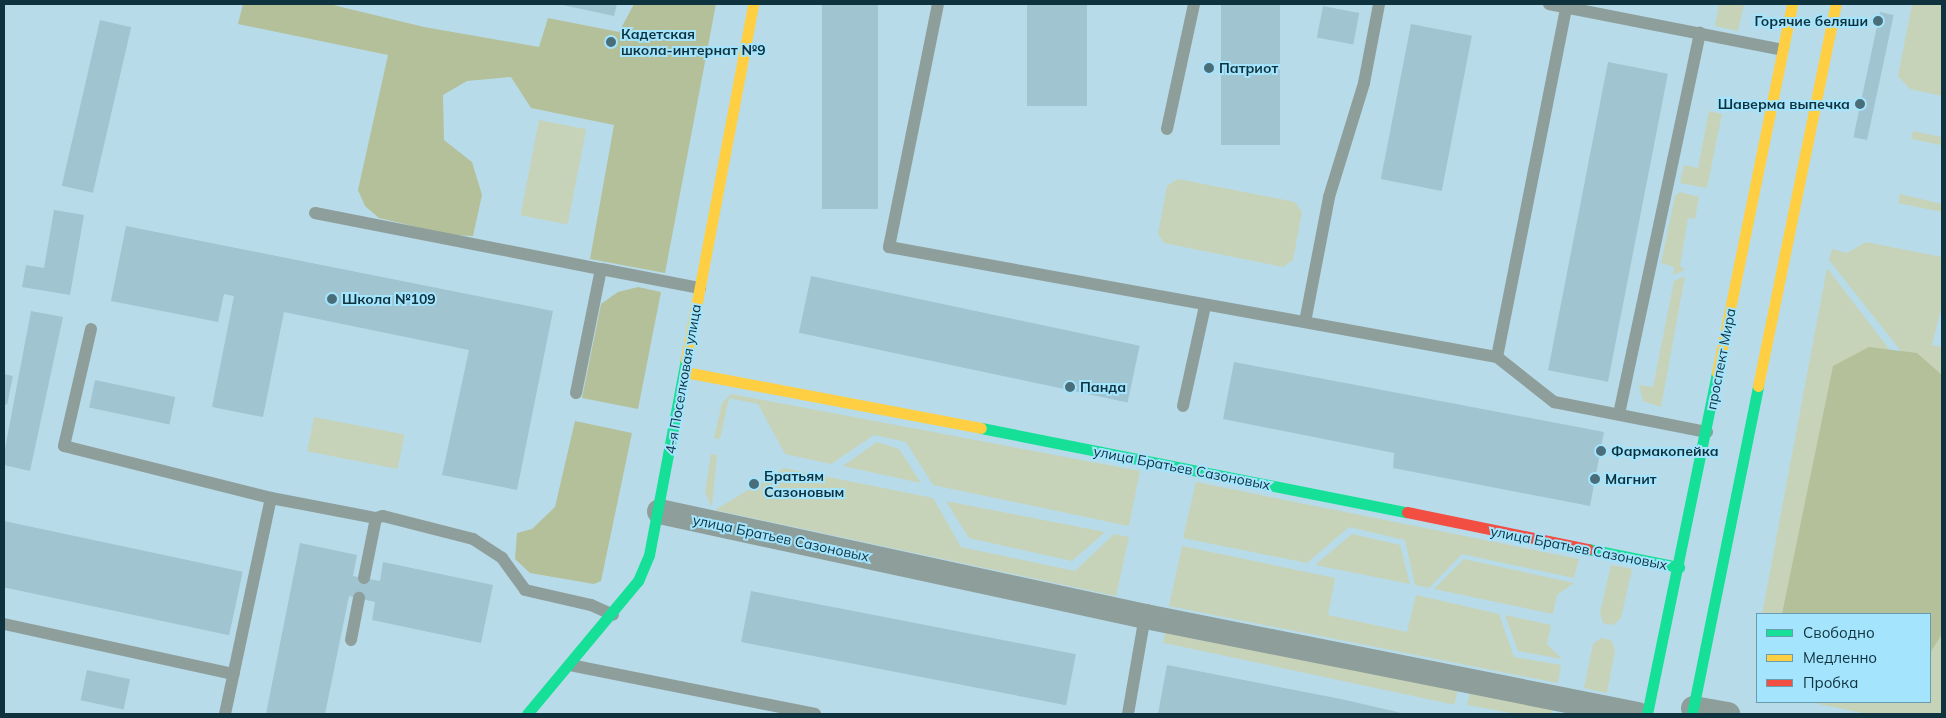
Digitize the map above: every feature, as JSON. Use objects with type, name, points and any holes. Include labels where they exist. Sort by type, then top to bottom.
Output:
[{"type":"street","name":"4-я Поселковая улица","points":[[527,714],[613,616],[638,581],[649,555],[659,512],[753,4]]},
{"type":"street","name":"проспект Мира","points":[[1647,714],[1707,432],[1792,4]]},
{"type":"street","points":[[1727,714],[1692,711],[1836,4]]},
{"type":"street","name":"улица Братьев Сазоновых","points":[[685,372],[1170,464],[1679,567]]},
{"type":"street","name":"улица Братьев Сазоновых","points":[[659,512],[1145,616],[1637,714]]},
{"type":"lane","points":[[938,4],[888,247],[1205,306],[1497,357],[1554,402],[1707,432]]},
{"type":"lane","points":[[1167,129],[1194,4]]},
{"type":"lane","points":[[1305,322],[1329,197],[1364,83],[1380,4]]},
{"type":"lane","points":[[1549,4],[1566,5],[1783,50]]},
{"type":"lane","points":[[1497,357],[1566,5]]},
{"type":"lane","points":[[1619,414],[1700,33]]},
{"type":"lane","points":[[315,213],[700,288]]},
{"type":"lane","points":[[576,393],[601,269]]},
{"type":"lane","points":[[1183,406],[1205,306]]},
{"type":"lane","points":[[92,329],[64,446],[271,498],[376,518],[383,516],[473,539],[502,558],[525,590],[591,605],[613,616]]},
{"type":"lane","points":[[225,714],[271,498]]},
{"type":"lane","points":[[364,578],[376,518]]},
{"type":"lane","points":[[350,640],[359,598]]},
{"type":"lane","points":[[1128,714],[1145,616]]},
{"type":"lane","points":[[4,624],[234,674]]},
{"type":"lane","points":[[570,665],[815,714]]},
{"type":"green space","points":[[243,4],[329,4],[424,27],[539,47],[548,18],[619,32],[634,4],[716,4],[665,273],[590,259],[614,125],[531,108],[511,77],[467,81],[443,95],[444,140],[472,162],[482,195],[473,236],[451,235],[379,218],[365,206],[358,190],[388,55],[238,24]]},
{"type":"green space","points":[[1719,4],[1744,4],[1738,31],[1715,26]]},
{"type":"green space","points":[[1912,4],[1942,4],[1942,96],[1910,89],[1898,76]]},
{"type":"green space","points":[[1709,111],[1722,114],[1707,188],[1680,183],[1684,165],[1698,168]]},
{"type":"green space","points":[[539,120],[586,129],[568,224],[520,215]]},
{"type":"green space","points":[[1913,131],[1942,137],[1941,145],[1911,139]]},
{"type":"green space","points":[[1178,179],[1295,202],[1302,212],[1293,260],[1283,267],[1164,243],[1158,234],[1167,186]]},
{"type":"green space","points":[[1680,192],[1699,197],[1695,219],[1688,218],[1680,266],[1685,270],[1673,275],[1674,267],[1661,263],[1675,196]]},
{"type":"green space","points":[[1900,194],[1942,204],[1942,212],[1898,203]]},
{"type":"green space","points":[[1866,242],[1942,257],[1942,305],[1932,345],[1942,347],[1942,403],[1829,260],[1832,249],[1847,253]]},
{"type":"green space","points":[[1827,268],[1942,418],[1942,714],[1867,714],[1814,703],[1931,703],[1931,613],[1762,613]]},
{"type":"green space","points":[[1685,276],[1661,407],[1643,401],[1639,385],[1653,387],[1674,281]]},
{"type":"green space","points":[[638,287],[661,292],[638,409],[582,398],[601,304],[618,292]]},
{"type":"green space","points":[[1869,347],[1917,353],[1942,375],[1942,634],[1931,651],[1931,613],[1782,613],[1833,366]]},
{"type":"green space","points":[[731,394],[1140,471],[1129,526],[933,485],[906,442],[874,435],[831,464],[785,454],[758,404],[729,398],[720,439],[714,438],[722,403]]},
{"type":"green space","points":[[314,417],[404,435],[398,469],[307,451]]},
{"type":"green space","points":[[575,421],[632,433],[601,581],[594,584],[530,573],[515,559],[517,533],[532,529],[555,507]]},
{"type":"green space","points":[[877,442],[899,449],[921,483],[843,466]]},
{"type":"green space","points":[[711,454],[717,455],[712,507],[705,493]]},
{"type":"green space","points":[[784,468],[933,498],[961,547],[1075,571],[1114,534],[1129,537],[1116,596],[715,510]]},
{"type":"green space","points":[[1196,482],[1579,559],[1574,578],[1462,554],[1429,588],[1415,585],[1405,540],[1349,527],[1307,563],[1183,538]]},
{"type":"green space","points":[[946,501],[1105,532],[1072,561],[969,538]]},
{"type":"green space","points":[[1352,534],[1400,545],[1410,584],[1315,565]]},
{"type":"green space","points":[[1182,546],[1335,578],[1328,615],[1407,632],[1416,595],[1499,614],[1514,657],[1561,665],[1558,683],[1169,606]]},
{"type":"green space","points":[[1464,559],[1574,583],[1557,595],[1553,614],[1434,589]]},
{"type":"green space","points":[[1611,565],[1632,569],[1621,618],[1613,625],[1603,623],[1600,613]]},
{"type":"green space","points":[[1505,615],[1551,625],[1547,644],[1562,659],[1518,651]]},
{"type":"green space","points":[[1166,628],[1457,690],[1454,705],[1163,643]]},
{"type":"green space","points":[[1601,638],[1611,640],[1615,650],[1607,693],[1584,688],[1593,644]]},
{"type":"green space","points":[[1470,692],[1553,708],[1552,714],[1517,714],[1467,705]]},
{"type":"building","points":[[558,4],[617,4],[614,16]]},
{"type":"building","points":[[822,4],[878,4],[878,209],[822,209]]},
{"type":"building","points":[[1027,4],[1087,4],[1087,106],[1027,106]]},
{"type":"building","points":[[1221,4],[1280,4],[1280,145],[1221,145]]},
{"type":"building","points":[[1323,6],[1359,13],[1353,44],[1317,37]]},
{"type":"building","points":[[1880,12],[1894,15],[1867,140],[1853,137]]},
{"type":"building","points":[[100,20],[131,27],[93,193],[62,186]]},
{"type":"building","points":[[1411,24],[1472,36],[1442,191],[1381,179]]},
{"type":"building","points":[[1608,62],[1668,74],[1608,382],[1548,370]]},
{"type":"building","points":[[54,210],[84,215],[70,295],[22,287],[26,265],[44,268]]},
{"type":"building","points":[[126,226],[553,311],[517,490],[442,475],[469,350],[284,312],[263,417],[212,407],[234,296],[224,294],[218,322],[111,301]]},
{"type":"building","points":[[811,276],[1140,346],[1128,403],[799,333]]},
{"type":"building","points":[[31,311],[63,317],[30,471],[4,465],[4,454]]},
{"type":"building","points":[[1234,362],[1604,432],[1590,506],[1393,468],[1394,453],[1223,419]]},
{"type":"building","points":[[4,374],[13,376],[7,405],[4,404]]},
{"type":"building","points":[[95,380],[175,397],[169,424],[89,407]]},
{"type":"building","points":[[4,521],[243,572],[229,635],[4,587]]},
{"type":"building","points":[[300,543],[357,555],[353,576],[380,581],[383,562],[493,585],[481,643],[372,620],[375,602],[349,596],[325,714],[266,714]]},
{"type":"building","points":[[751,591],[1076,654],[1066,705],[741,642]]},
{"type":"building","points":[[1167,665],[1341,699],[1406,714],[1158,714]]},
{"type":"building","points":[[87,670],[130,679],[124,709],[81,700]]},
{"type":"traffic: fast","points":[[527,714],[638,581],[649,555],[686,360]]},
{"type":"traffic: fast","points":[[1647,714],[1717,373]]},
{"type":"traffic: fast","points":[[1692,714],[1758,386]]},
{"type":"traffic: fast","points":[[981,428],[1407,512]]},
{"type":"traffic: fast","points":[[1588,549],[1679,567]]},
{"type":"traffic: slow","points":[[686,360],[753,4]]},
{"type":"traffic: slow","points":[[1717,373],[1792,4]]},
{"type":"traffic: slow","points":[[1758,386],[1836,4]]},
{"type":"traffic: slow","points":[[685,372],[981,428]]},
{"type":"traffic: jam","points":[[1407,512],[1588,549]]},
{"type":"place","name":"Горячие беляши","points":[[1878,21]]},
{"type":"place","name":"Кадетская школа-интернат №9","points":[[611,42]]},
{"type":"place","name":"Патриот","points":[[1209,68]]},
{"type":"place","name":"Шаверма выпечка","points":[[1860,104]]},
{"type":"place","name":"Школа №109","points":[[332,299]]},
{"type":"place","name":"Панда","points":[[1070,387]]},
{"type":"place","name":"Фармакопейка","points":[[1601,451]]},
{"type":"place","name":"Магнит","points":[[1595,479]]},
{"type":"place","name":"Братьям Сазоновым","points":[[754,484]]}]
